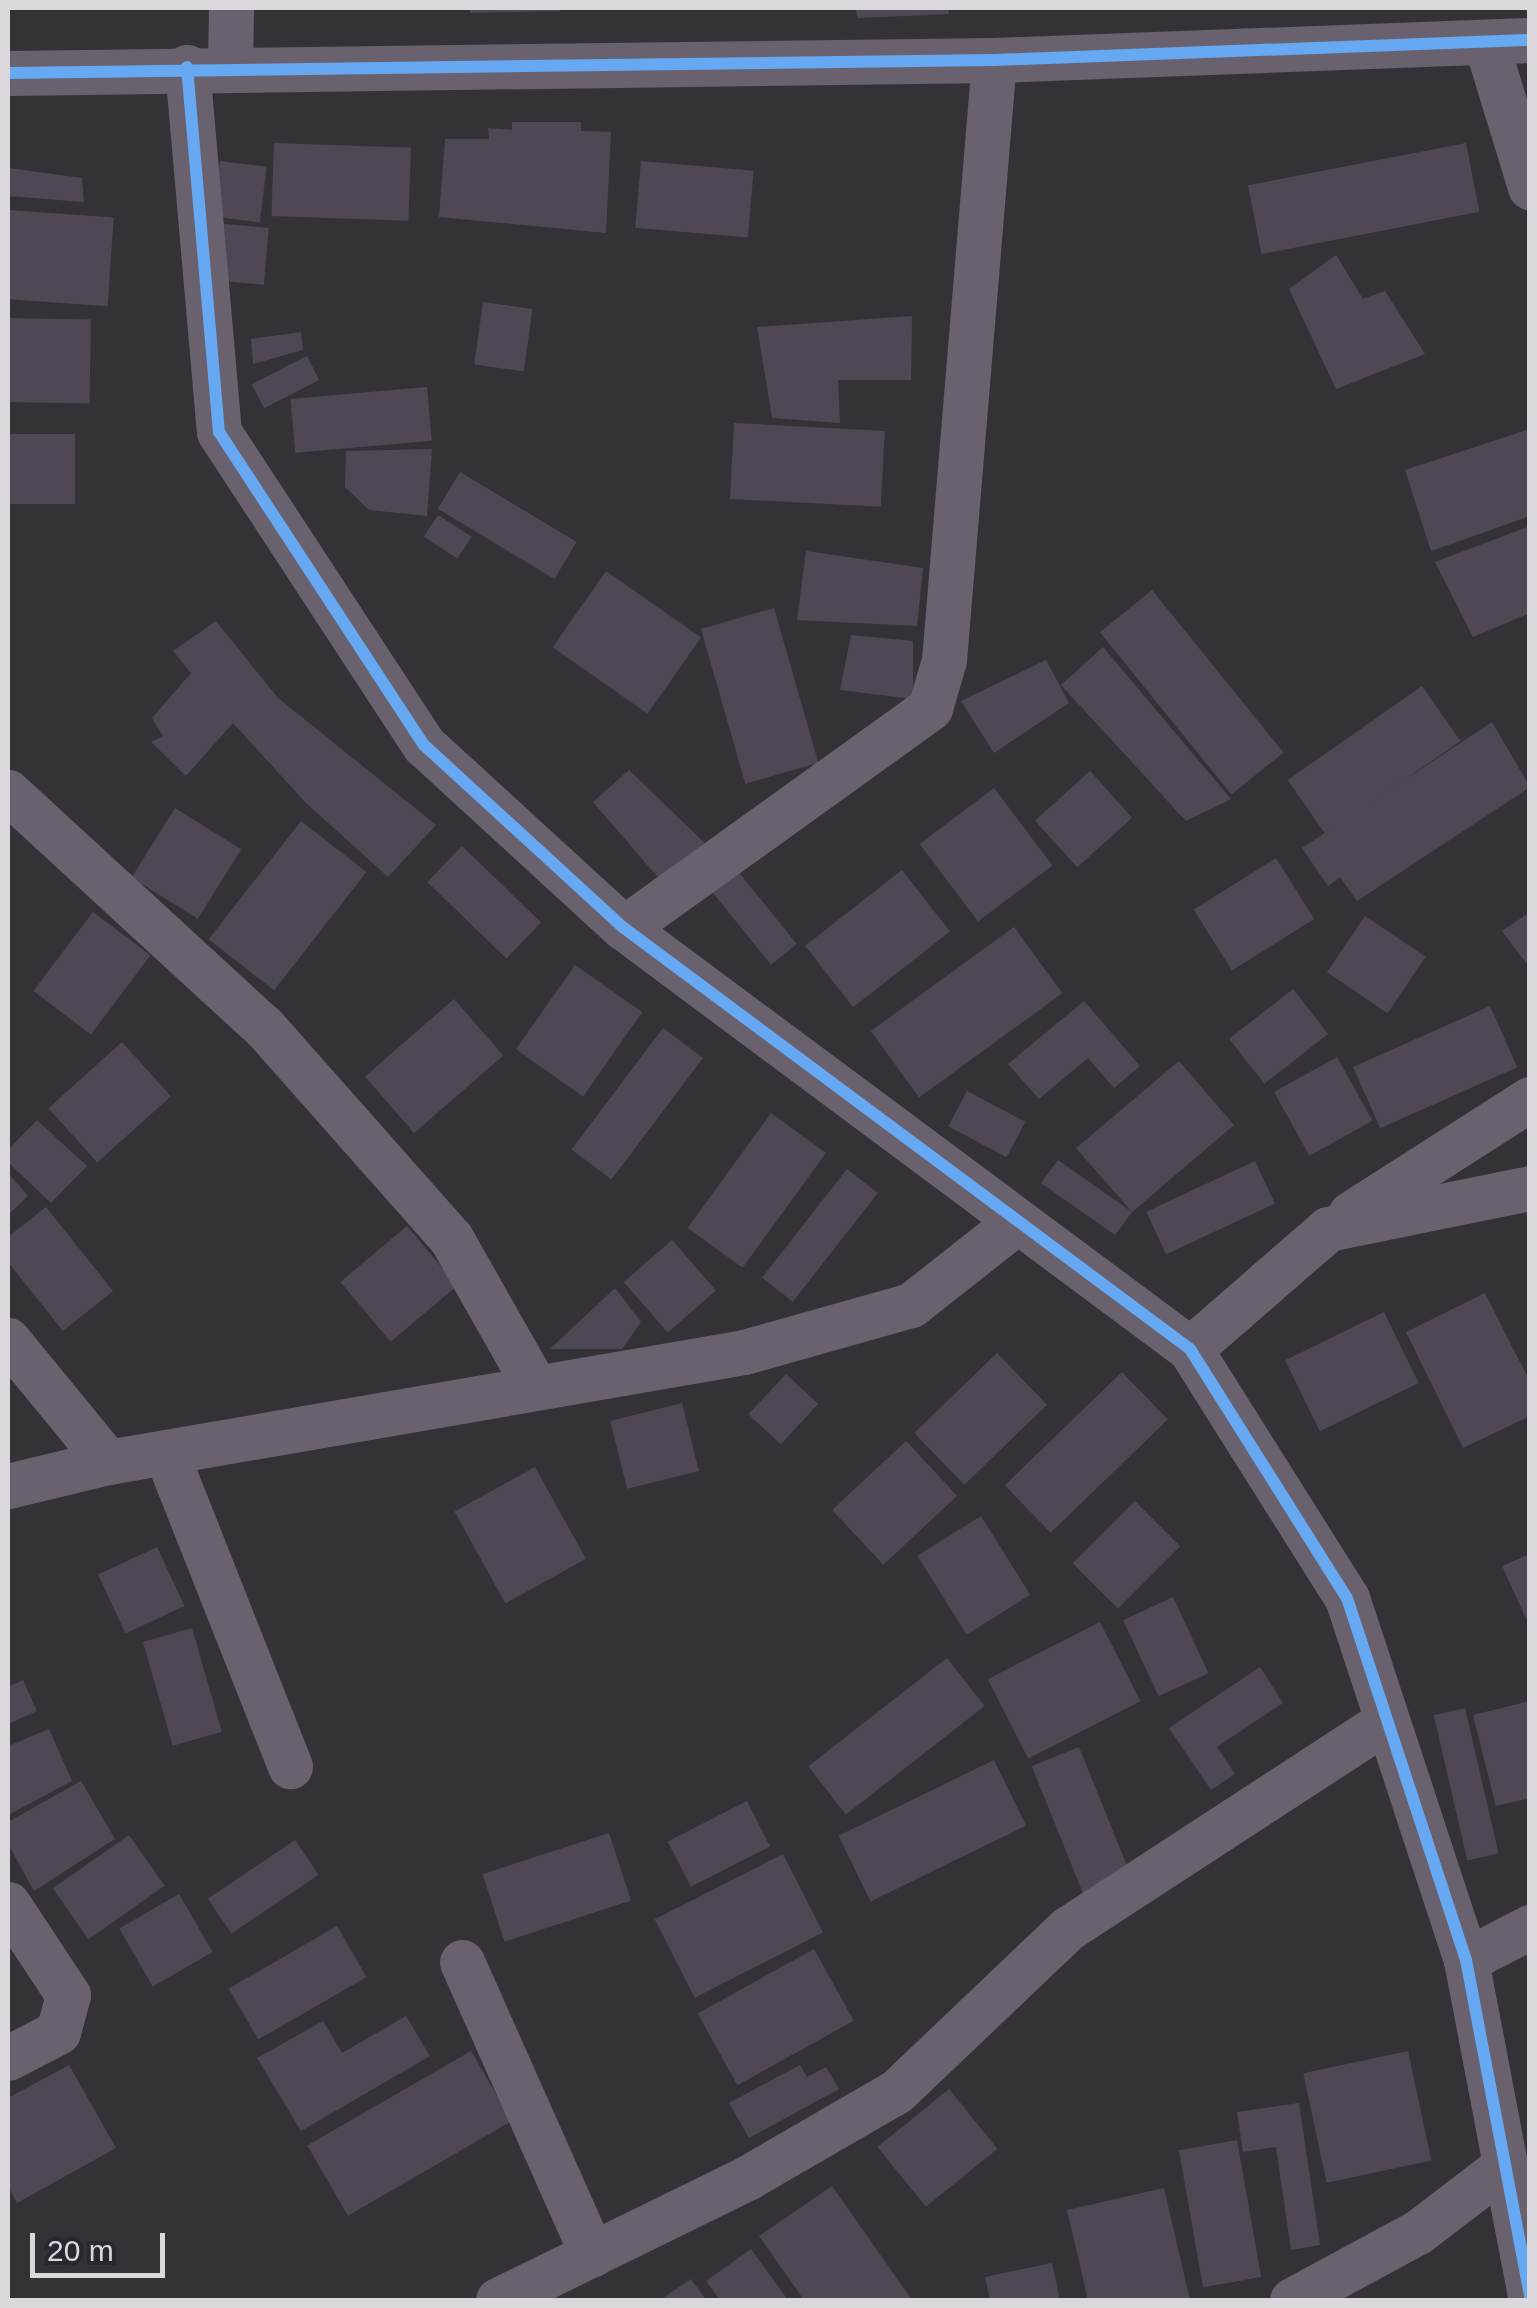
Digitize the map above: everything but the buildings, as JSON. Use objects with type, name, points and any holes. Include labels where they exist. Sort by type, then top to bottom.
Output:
[{"type":"street","points":[[231,8],[208,67],[218,432],[424,745],[624,928],[1014,1224],[1190,1348],[1347,1598],[1466,1960],[1527,2269]]},
{"type":"street","points":[[8,73],[208,67],[994,60],[1508,41],[1530,187]]},
{"type":"street","points":[[624,928],[930,708],[944,660],[994,60]]},
{"type":"street","points":[[8,792],[264,1027],[450,1238],[536,1388]]},
{"type":"street","points":[[1190,1348],[1328,1229],[1530,1099]]},
{"type":"street","points":[[1328,1229],[1530,1188]]},
{"type":"street","points":[[8,1486],[108,1462],[744,1352],[911,1305],[1014,1224]]},
{"type":"street","points":[[8,1340],[108,1462]]},
{"type":"street","points":[[166,1453],[290,1766]]},
{"type":"street","points":[[498,2300],[747,2178],[896,2091],[1067,1929],[1386,1720]]},
{"type":"street","points":[[8,1904],[68,1995],[58,2032],[8,2058]]},
{"type":"street","points":[[1466,1960],[1530,1927]]},
{"type":"street","points":[[462,1962],[592,2254]]},
{"type":"street","points":[[1292,2300],[1418,2232],[1504,2166]]},
{"type":"cycle path","points":[[8,73],[994,60],[1530,40]]},
{"type":"cycle path","points":[[187,67],[219,432],[424,745],[624,928],[1190,1349],[1347,1598],[1466,1960],[1530,2295]]}]
